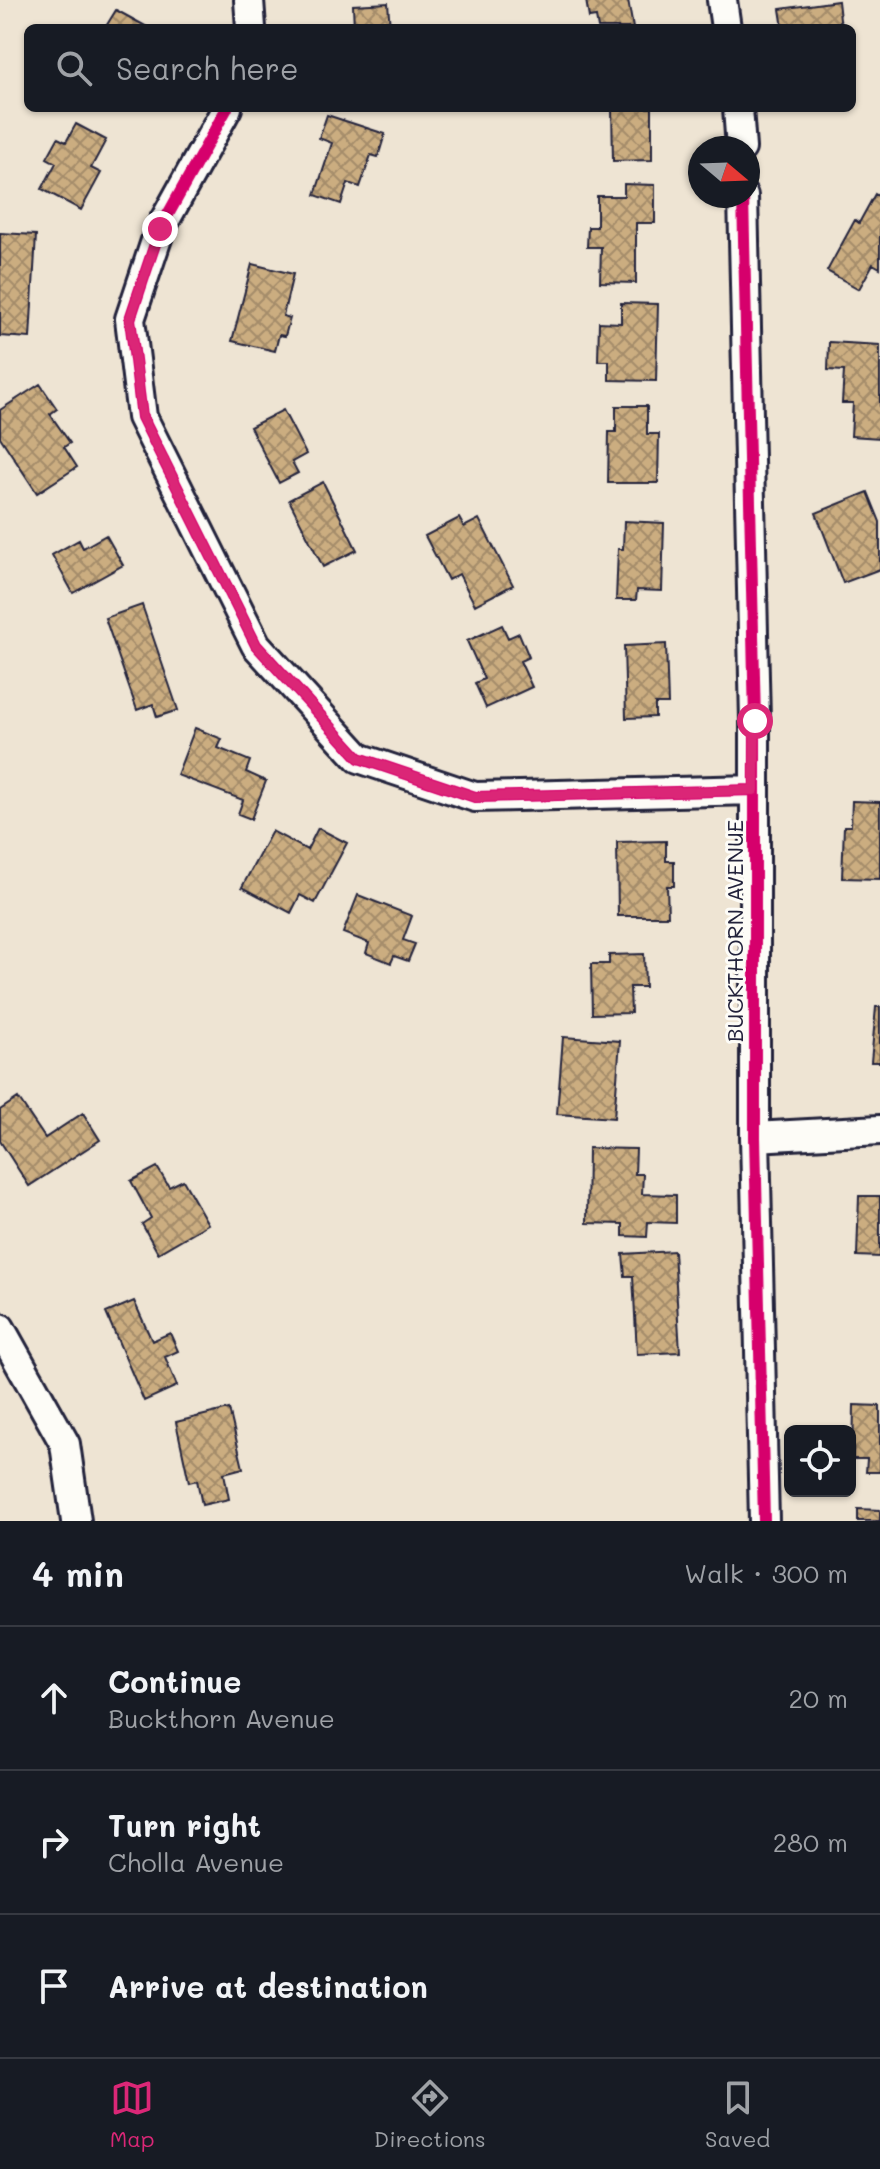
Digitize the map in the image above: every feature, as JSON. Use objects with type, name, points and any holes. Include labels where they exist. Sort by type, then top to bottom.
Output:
[{"type":"street","points":[[249,0],[251,24]]},
{"type":"street","points":[[722,0],[725,24]]},
{"type":"street","points":[[225,112],[160,229],[130,319],[142,417],[256,645],[359,758],[475,797],[754,790]]},
{"type":"street","points":[[738,112],[740,136]]},
{"type":"street","name":"BUCKTHORN AVENUE","points":[[743,208],[755,721],[755,1137],[764,1521]]},
{"type":"street","points":[[755,1137],[880,1130]]},
{"type":"street","points":[[0,1328],[65,1444],[76,1521]]},
{"type":"building","points":[[586,0],[628,0],[632,24],[597,24],[596,17],[589,18]]},
{"type":"building","points":[[838,1],[841,24],[782,24],[780,9]]},
{"type":"building","points":[[388,3],[390,24],[354,24],[353,5]]},
{"type":"building","points":[[116,10],[142,24],[107,24]]},
{"type":"building","points":[[612,112],[652,112],[652,160],[613,161]]},
{"type":"building","points":[[327,115],[385,134],[378,157],[371,155],[360,187],[348,183],[341,204],[315,195],[332,143],[319,138]]},
{"type":"building","points":[[76,124],[106,140],[91,168],[101,173],[81,210],[42,189],[56,163],[47,158],[58,138],[66,142]]},
{"type":"building","points":[[624,184],[655,185],[655,223],[636,223],[636,283],[600,282],[601,247],[587,247],[588,227],[597,227],[597,196],[624,196]]},
{"type":"building","points":[[875,194],[880,197],[880,268],[873,264],[859,289],[827,271],[855,220],[859,223]]},
{"type":"building","points":[[0,233],[36,235],[30,338],[0,336]]},
{"type":"building","points":[[252,264],[293,274],[283,316],[290,318],[285,336],[279,335],[275,351],[232,341]]},
{"type":"building","points":[[621,303],[658,304],[656,381],[609,380],[609,361],[598,361],[599,322],[621,323]]},
{"type":"building","points":[[829,342],[880,345],[880,438],[851,436],[853,403],[842,403],[844,371],[828,370]]},
{"type":"building","points":[[40,384],[57,409],[50,414],[70,443],[64,447],[77,467],[37,493],[0,437],[0,410]]},
{"type":"building","points":[[616,406],[647,406],[647,434],[659,434],[658,483],[608,483],[609,432],[616,432]]},
{"type":"building","points":[[283,410],[306,454],[292,462],[298,473],[279,483],[250,427]]},
{"type":"building","points":[[323,482],[357,550],[323,567],[289,500]]},
{"type":"building","points":[[868,492],[880,522],[880,569],[843,583],[816,513]]},
{"type":"building","points":[[459,518],[464,527],[479,519],[513,585],[475,605],[459,574],[448,580],[425,536]]},
{"type":"building","points":[[624,521],[664,523],[662,591],[637,590],[636,600],[616,600],[618,549],[623,549]]},
{"type":"building","points":[[106,535],[123,565],[73,593],[52,555],[79,540],[83,548]]},
{"type":"building","points":[[142,605],[178,710],[157,717],[153,704],[137,710],[105,618]]},
{"type":"building","points":[[502,625],[508,638],[519,633],[529,657],[520,661],[532,687],[486,708],[475,683],[484,679],[467,641]]},
{"type":"building","points":[[666,644],[668,704],[655,704],[655,717],[626,718],[624,646]]},
{"type":"building","points":[[195,728],[222,739],[218,748],[250,761],[246,772],[266,781],[251,819],[238,814],[243,800],[177,775]]},
{"type":"building","points":[[852,801],[880,802],[880,879],[842,878],[844,826],[851,826]]},
{"type":"building","points":[[318,828],[347,843],[315,903],[300,895],[291,913],[242,887],[272,831],[307,850]]},
{"type":"building","points":[[666,841],[666,861],[674,861],[674,886],[667,886],[668,916],[618,916],[617,842]]},
{"type":"building","points":[[358,895],[412,916],[403,940],[415,944],[408,961],[394,956],[391,963],[366,953],[369,943],[343,933]]},
{"type":"building","points":[[644,954],[645,987],[630,987],[631,1013],[592,1014],[591,964],[609,964],[609,955]]},
{"type":"building","points":[[876,1007],[880,1007],[880,1062],[871,1062]]},
{"type":"building","points":[[563,1037],[620,1041],[614,1118],[557,1114]]},
{"type":"building","points":[[18,1098],[45,1138],[83,1113],[100,1140],[29,1186],[0,1141],[0,1110]]},
{"type":"building","points":[[588,1148],[636,1149],[635,1174],[643,1174],[642,1194],[676,1195],[676,1223],[648,1222],[647,1237],[623,1236],[623,1224],[587,1223]]},
{"type":"building","points":[[157,1167],[169,1187],[183,1180],[208,1224],[158,1253],[142,1224],[151,1218],[131,1181]]},
{"type":"building","points":[[859,1196],[880,1196],[880,1257],[857,1256]]},
{"type":"building","points":[[674,1251],[680,1352],[637,1354],[633,1276],[625,1276],[623,1254]]},
{"type":"building","points":[[134,1301],[152,1341],[170,1333],[178,1351],[165,1357],[177,1386],[144,1401],[106,1313]]},
{"type":"building","points":[[854,1405],[880,1406],[880,1472],[866,1472],[867,1459],[856,1459]]},
{"type":"building","points":[[229,1409],[243,1468],[224,1473],[229,1499],[202,1505],[197,1480],[189,1482],[176,1422]]},
{"type":"building","points":[[858,1509],[880,1510],[880,1521],[858,1521]]},
{"type":"cycle path","points":[[225,112],[160,229],[130,319],[142,417],[256,645],[359,758],[475,797],[754,790]]},
{"type":"cycle path","points":[[743,208],[755,721],[755,1137],[764,1521]]},
{"type":"route","points":[[160,229],[130,319],[142,417],[256,645],[359,758],[475,797],[754,790],[755,721]]}]
